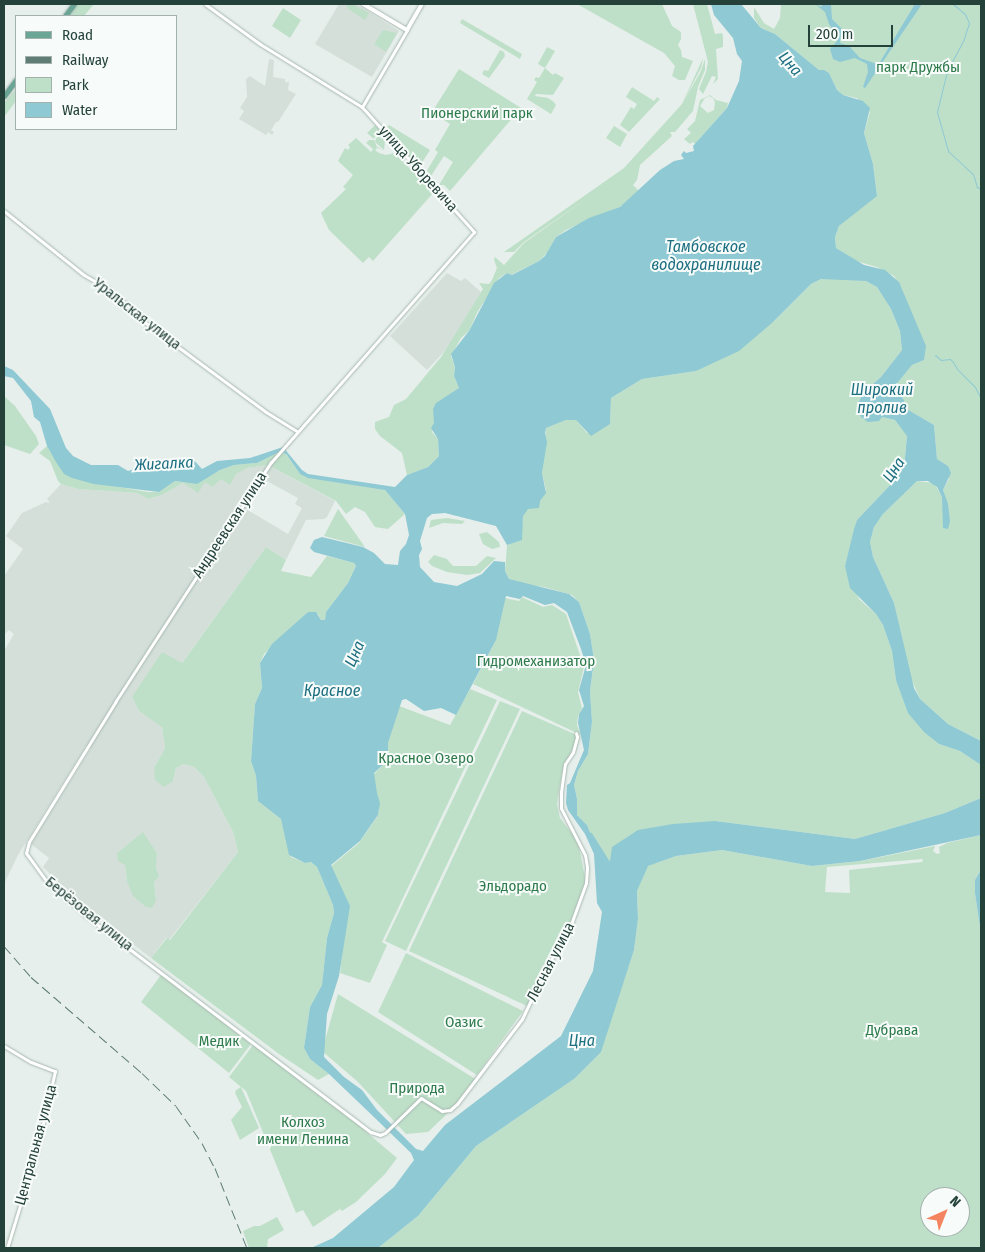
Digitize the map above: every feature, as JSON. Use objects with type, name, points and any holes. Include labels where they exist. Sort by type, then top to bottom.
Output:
[{"type":"main road","points":[[66,15],[74,4]]},
{"type":"main road","points":[[363,4],[406,30],[422,4]]},
{"type":"main road","points":[[4,96],[15,81]]},
{"type":"street","name":"улица Уборевича","points":[[205,4],[260,44],[362,107],[474,232]]},
{"type":"street","points":[[362,107],[406,30]]},
{"type":"street","name":"Уральская улица","points":[[4,211],[84,275],[108,289],[132,309],[135,315],[266,412],[297,431]]},
{"type":"street","name":"Андреевская улица","points":[[27,847],[168,619],[279,452],[474,232]]},
{"type":"street","name":"Лесная улица","points":[[385,1133],[420,1098],[442,1111],[450,1110],[457,1104],[522,1019],[545,970],[571,925],[586,883],[587,867],[585,855],[562,808],[561,792],[565,764],[573,752],[577,737],[576,732]]},
{"type":"street","name":"Берёзовая улица","points":[[27,847],[26,853],[29,858],[55,888],[86,916],[371,1132],[378,1135],[385,1133]]},
{"type":"street","name":"Центральная улица","points":[[4,1046],[31,1062],[55,1070],[39,1142],[7,1248]]},
{"type":"shaded area","points":[[339,4],[356,4],[399,31],[372,77],[315,44]]},
{"type":"shaded area","points":[[269,59],[274,60],[273,77],[285,79],[285,82],[289,82],[288,90],[296,94],[271,130],[274,132],[272,135],[268,132],[266,135],[239,119],[244,111],[240,108],[247,97],[246,79],[250,76],[265,86]]},
{"type":"shaded area","points":[[447,273],[461,281],[465,278],[481,292],[465,322],[443,353],[427,370],[390,336]]},
{"type":"shaded area","points":[[268,465],[335,501],[327,517],[324,519],[306,520],[286,560],[266,547],[181,664],[132,697],[139,711],[162,726],[165,748],[154,768],[173,781],[176,768],[184,764],[194,767],[204,777],[233,832],[238,852],[169,940],[166,938],[151,958],[74,899],[43,867],[49,858],[31,844],[91,748],[86,746],[18,855],[4,884],[4,651],[14,634],[9,630],[4,633],[4,576],[23,549],[6,536],[22,513],[46,502],[50,503],[47,499],[61,484],[78,489],[137,493],[148,499],[162,495],[183,483],[221,479],[247,468]],"holes":[[[265,480],[298,498],[295,504],[302,508],[288,534],[246,509]],[[143,833],[157,853],[154,882],[156,900],[127,881],[125,865],[117,853]]]},
{"type":"green space","points":[[79,4],[94,4],[85,15],[70,15]]},
{"type":"green space","points":[[347,4],[352,4],[369,13],[365,20],[347,8]]},
{"type":"green space","points":[[577,4],[662,4],[672,26],[681,32],[681,39],[678,45],[682,57],[693,61],[685,80],[679,80],[672,76],[675,66],[664,53]]},
{"type":"green space","points":[[693,4],[707,4],[715,34],[722,33],[723,36],[723,47],[716,49],[718,79],[713,84],[716,77],[712,76],[703,94],[699,89],[708,62]]},
{"type":"green space","name":"парк Дружбы","points":[[781,4],[981,4],[981,741],[948,724],[920,699],[910,676],[894,603],[873,557],[870,542],[874,527],[883,514],[917,481],[934,483],[942,497],[943,509],[950,521],[943,490],[949,479],[948,466],[937,459],[934,425],[905,408],[904,400],[894,386],[912,365],[924,360],[902,289],[894,276],[877,267],[856,261],[836,248],[835,237],[839,226],[877,195],[873,164],[864,133],[870,112],[857,98],[843,95],[837,90],[829,73],[819,70],[775,34],[761,28],[754,18],[754,7],[764,23],[774,29],[780,18]]},
{"type":"green space","points":[[283,8],[301,20],[290,38],[272,26]]},
{"type":"green space","points":[[462,19],[522,54],[520,59],[460,23]]},
{"type":"green space","points":[[383,30],[397,33],[386,52],[374,44]]},
{"type":"green space","points":[[547,47],[555,51],[545,68],[538,64]]},
{"type":"green space","points":[[500,50],[504,52],[505,56],[489,78],[482,74],[484,70],[488,71]]},
{"type":"green space","points":[[703,58],[701,68],[683,102],[700,73],[705,59],[705,70],[698,87],[693,111],[675,132],[670,132],[672,136],[640,165],[637,180],[633,185],[639,191],[620,207],[566,230],[556,237],[547,253],[539,261],[511,275],[507,273],[499,278],[478,311],[469,331],[461,338],[451,356],[455,367],[454,376],[459,388],[440,402],[432,432],[438,439],[439,456],[428,467],[407,475],[402,453],[380,436],[375,429],[375,422],[389,417],[394,405],[406,399],[441,357],[483,289],[479,283],[489,284],[492,280],[497,268],[494,260],[495,257],[504,265],[524,243],[586,199],[524,242],[514,252],[504,252],[624,168],[682,104]]},
{"type":"green space","points":[[545,68],[553,75],[555,73],[564,78],[553,95],[536,94],[535,96],[548,98],[554,102],[556,105],[551,114],[527,99],[537,82],[534,80],[536,77],[539,78]]},
{"type":"green space","name":"Пионерский парк","points":[[459,69],[521,108],[450,191],[444,185],[439,185],[453,162],[444,156],[429,179],[425,174],[438,152],[435,150],[450,124],[432,112]]},
{"type":"green space","points":[[632,87],[654,101],[657,97],[660,99],[629,132],[620,125],[631,107],[634,109],[637,104],[626,97]]},
{"type":"green space","points":[[15,90],[15,102],[4,117],[4,103]]},
{"type":"green space","points":[[710,95],[716,100],[728,103],[727,108],[695,144],[693,142],[690,144],[684,139],[691,133],[687,129],[695,121],[700,100]],"holes":[[[709,96],[715,102],[714,110],[708,113],[700,106],[705,98]]]},
{"type":"green space","points":[[375,125],[386,137],[382,138],[385,141],[384,150],[375,142],[378,131],[374,139],[367,133]]},
{"type":"green space","points":[[389,125],[430,150],[418,169],[383,131]]},
{"type":"green space","points":[[614,126],[627,134],[620,147],[606,138]]},
{"type":"green space","points":[[356,138],[371,152],[373,149],[366,143],[369,140],[374,140],[377,147],[384,150],[377,148],[375,150],[379,153],[386,155],[394,153],[434,192],[373,261],[369,257],[363,263],[329,230],[321,213],[346,189],[343,187],[353,175],[338,161],[345,148],[348,150],[350,147],[348,145]]},
{"type":"green space","points":[[836,278],[866,281],[877,287],[891,309],[900,331],[902,350],[881,377],[864,392],[857,405],[861,417],[882,417],[895,420],[907,435],[905,458],[894,481],[857,520],[845,566],[859,599],[876,614],[883,625],[892,651],[896,680],[939,744],[960,751],[981,765],[981,798],[945,813],[855,839],[715,821],[610,862],[604,860],[598,852],[587,825],[577,815],[577,799],[574,785],[578,771],[588,754],[592,722],[590,691],[594,660],[590,634],[579,602],[572,595],[544,587],[518,583],[509,579],[505,571],[507,545],[521,540],[523,516],[527,509],[540,501],[546,490],[542,473],[546,428],[566,420],[576,420],[587,433],[610,424],[611,398],[642,379],[696,371],[773,322],[811,284],[821,279]]},
{"type":"green space","points":[[4,396],[15,406],[36,436],[39,444],[30,454],[4,445]]},
{"type":"green space","points":[[47,446],[64,474],[108,485],[148,492],[159,492],[175,481],[196,484],[220,470],[234,465],[257,463],[280,451],[287,455],[300,474],[334,482],[364,485],[385,490],[405,514],[388,529],[375,527],[365,512],[355,507],[346,514],[336,501],[268,465],[247,468],[236,474],[230,485],[221,479],[212,487],[205,482],[198,493],[183,483],[162,495],[148,499],[137,493],[78,489],[61,484],[58,481],[50,461],[39,453]]},
{"type":"green space","points":[[338,509],[365,547],[324,536]]},
{"type":"green space","points":[[447,518],[465,521],[462,524],[443,523],[429,528],[431,520]]},
{"type":"green space","points":[[487,532],[499,542],[500,547],[492,549],[483,544],[479,534]]},
{"type":"green space","points":[[266,547],[286,560],[281,571],[311,577],[327,556],[354,563],[356,566],[348,583],[326,612],[325,620],[321,620],[318,614],[308,612],[264,654],[260,663],[262,688],[255,704],[251,761],[256,776],[258,801],[281,819],[291,857],[305,863],[311,862],[317,867],[333,905],[334,913],[327,938],[322,985],[310,1007],[304,1048],[310,1059],[329,1074],[318,1080],[279,1054],[151,958],[167,938],[170,940],[238,852],[233,832],[204,777],[194,767],[184,764],[176,768],[173,781],[164,787],[155,780],[154,768],[165,748],[162,727],[139,711],[132,697],[162,652],[182,663]]},
{"type":"green space","points":[[434,555],[447,559],[453,566],[476,566],[487,556],[496,558],[480,573],[467,575],[447,572],[432,566],[428,562]]},
{"type":"green space","name":"Гидромеханизатор","points":[[522,597],[543,607],[552,605],[566,614],[584,667],[578,692],[582,708],[578,716],[577,725],[581,735],[473,684],[495,642],[505,598],[519,601]]},
{"type":"green space","name":"Красное Озеро","points":[[470,689],[497,700],[382,942],[387,945],[370,983],[340,973],[345,928],[330,867],[359,843],[377,817],[379,811],[373,775],[382,766],[386,758],[386,749],[399,706],[450,725]]},
{"type":"green space","points":[[500,701],[520,709],[406,951],[385,941]]},
{"type":"green space","name":"Эльдорадо","points":[[522,711],[579,736],[562,772],[557,804],[560,818],[578,841],[586,883],[569,926],[541,969],[527,1006],[409,951]]},
{"type":"green space","points":[[143,832],[157,853],[156,868],[159,876],[154,882],[156,900],[152,908],[146,907],[133,896],[127,881],[125,865],[118,861],[117,853]]},
{"type":"green space","name":"Дубрава","points":[[981,835],[981,870],[975,880],[975,893],[981,934],[981,1248],[378,1248],[418,1216],[476,1146],[574,1079],[621,988],[634,950],[638,919],[637,891],[647,866],[676,856],[722,850],[812,866],[861,861],[935,846],[933,851],[937,854],[940,853],[939,847],[947,843]],"holes":[[[923,859],[922,862],[849,870],[850,893],[825,892],[827,867]]]},
{"type":"green space","name":"Оазис","points":[[406,953],[523,1011],[477,1075],[378,1012]]},
{"type":"green space","name":"Медик","points":[[161,975],[251,1044],[229,1073],[141,1002]]},
{"type":"green space","name":"Природа","points":[[338,994],[477,1080],[448,1113],[428,1132],[406,1134],[358,1082],[322,1051]]},
{"type":"green space","name":"Колхоз имени Ленина","points":[[253,1045],[358,1125],[397,1158],[385,1174],[356,1202],[342,1211],[340,1209],[313,1227],[303,1210],[296,1213],[246,1091],[229,1077]]},
{"type":"green space","points":[[241,1087],[259,1128],[240,1140],[231,1120],[242,1107],[235,1093]]},
{"type":"green space","points":[[277,1217],[284,1230],[268,1239],[267,1248],[249,1248],[243,1231],[254,1226],[260,1226]]},
{"type":"water","points":[[711,4],[741,4],[761,28],[775,34],[819,70],[829,73],[837,90],[843,95],[863,101],[870,108],[864,133],[873,164],[877,196],[839,226],[835,237],[836,248],[864,265],[885,270],[899,282],[926,346],[924,360],[912,365],[894,387],[904,400],[905,408],[934,425],[937,459],[948,466],[951,473],[943,490],[948,504],[950,521],[948,529],[943,528],[942,497],[937,487],[928,481],[917,481],[883,514],[874,527],[870,542],[873,557],[894,603],[914,688],[920,699],[948,724],[981,741],[981,765],[960,751],[939,744],[924,732],[908,713],[896,680],[892,651],[883,625],[876,614],[850,588],[845,566],[857,520],[894,481],[905,458],[907,436],[895,420],[882,417],[879,421],[868,422],[861,417],[858,411],[857,405],[864,392],[881,377],[902,350],[900,331],[891,309],[877,287],[866,281],[821,279],[811,284],[773,322],[739,351],[696,371],[642,379],[611,398],[610,424],[591,436],[576,420],[566,420],[546,428],[547,442],[542,473],[546,493],[540,501],[539,508],[528,509],[523,516],[522,540],[507,545],[496,526],[445,513],[432,514],[427,518],[420,541],[422,549],[419,555],[420,567],[434,582],[457,586],[482,574],[494,561],[505,562],[505,571],[509,579],[569,594],[579,602],[590,634],[594,660],[590,691],[592,722],[588,754],[578,771],[574,785],[577,799],[577,815],[587,825],[598,852],[604,860],[610,861],[612,847],[638,830],[673,824],[715,821],[855,839],[945,813],[981,798],[981,835],[860,861],[812,866],[722,850],[676,856],[648,866],[637,891],[638,919],[634,950],[601,1052],[574,1079],[476,1146],[418,1216],[378,1248],[311,1248],[333,1238],[394,1187],[414,1160],[411,1153],[376,1119],[329,1074],[310,1059],[304,1048],[310,1007],[322,985],[327,938],[334,913],[333,905],[317,867],[311,862],[305,863],[289,855],[281,819],[258,801],[256,776],[251,761],[255,704],[262,688],[260,663],[272,644],[308,612],[316,612],[321,620],[325,620],[326,612],[348,583],[356,566],[354,563],[314,552],[310,548],[314,540],[322,537],[363,547],[374,553],[385,564],[398,565],[400,551],[406,544],[409,535],[405,514],[385,490],[308,478],[300,474],[287,455],[281,451],[257,463],[234,465],[220,470],[197,484],[175,481],[159,492],[94,484],[72,478],[64,474],[56,462],[47,446],[40,422],[34,417],[31,401],[13,378],[4,376],[4,366],[13,370],[50,409],[66,448],[73,456],[91,465],[118,465],[128,471],[140,467],[178,468],[182,461],[191,457],[202,469],[217,461],[250,458],[283,447],[302,470],[308,474],[395,487],[407,475],[428,467],[439,456],[438,439],[431,428],[434,423],[433,409],[436,403],[459,388],[454,376],[455,367],[451,354],[469,331],[494,283],[507,273],[512,275],[539,261],[545,256],[556,237],[589,218],[620,207],[660,170],[674,161],[684,159],[681,155],[684,151],[686,153],[694,151],[693,146],[727,108],[739,81],[742,61],[737,54],[733,38],[714,15]],"holes":[[[506,596],[520,599],[523,596],[545,605],[554,603],[567,612],[586,665],[579,690],[584,706],[579,714],[578,723],[584,750],[570,783],[567,785],[566,803],[568,810],[585,834],[594,854],[597,903],[602,912],[593,971],[561,1036],[445,1125],[423,1151],[416,1149],[377,1110],[362,1090],[344,1077],[324,1057],[327,1014],[339,976],[350,906],[331,865],[360,841],[378,815],[380,803],[374,773],[384,764],[388,756],[388,743],[402,700],[406,699],[424,711],[441,708],[456,715],[496,640]]]},
{"type":"water","points":[[815,4],[821,7],[823,4],[831,4],[832,19],[844,31],[841,33],[840,43],[849,46],[860,58],[874,63],[880,62],[915,4],[922,4],[865,88],[863,87],[868,72],[867,64],[855,58],[840,62],[833,59],[830,49],[837,41],[836,34],[829,24],[825,12]]},
{"type":"water","points":[[981,870],[981,934],[975,880]]},
{"type":"waterway","points":[[953,4],[965,14],[969,23],[963,41],[947,71],[937,112],[948,151],[973,174],[977,187],[981,189]]},
{"type":"waterway","points":[[935,355],[941,360],[950,359],[975,387],[981,399]]},
{"type":"waterway","name":"Цна","points":[[590,835],[609,866]]},
{"type":"railway","points":[[4,946],[31,977],[142,1073],[176,1106],[202,1143],[215,1168],[247,1248]]},
{"type":"water label","name":"Тамбовское водохранилище","points":[[706,256]]},
{"type":"water label","name":"Широкий пролив","points":[[882,399]]},
{"type":"water label","name":"Жигалка","points":[[164,464]]},
{"type":"water label","name":"Красное","points":[[332,691]]}]
